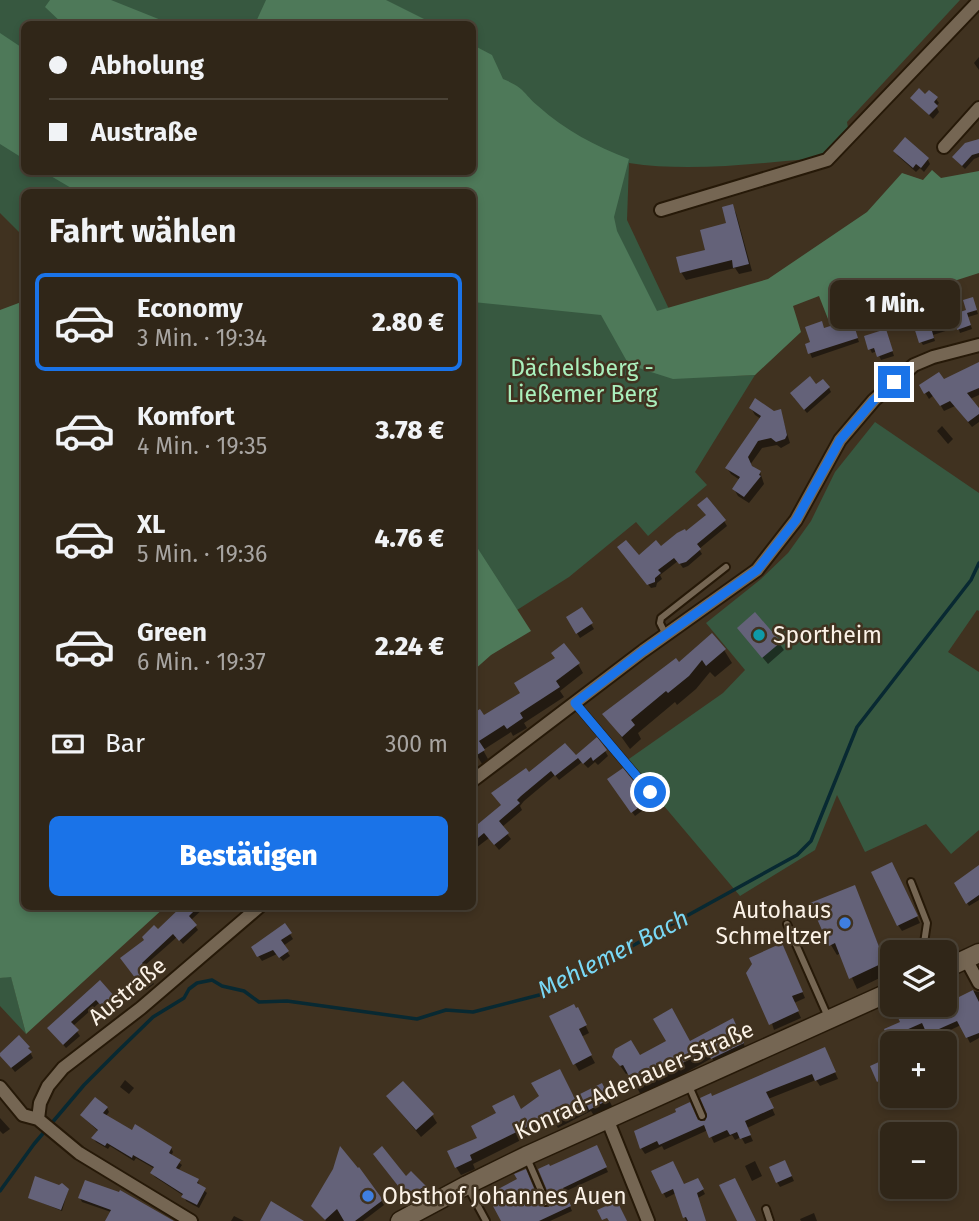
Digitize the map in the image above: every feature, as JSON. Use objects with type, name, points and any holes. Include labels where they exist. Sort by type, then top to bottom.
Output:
[{"type":"main road","points":[[957,963],[973,956]]},
{"type":"main road","name":"Konrad-Adenauer-Straße","points":[[400,1221],[526,1156],[880,996]]},
{"type":"street","points":[[661,210],[827,160],[979,1]]},
{"type":"street","points":[[944,147],[979,108]]},
{"type":"street","points":[[476,778],[757,570],[796,520],[840,440],[874,400],[915,365],[933,357],[979,345]]},
{"type":"street","name":"Austraße","points":[[40,1121],[40,1103],[48,1086],[63,1068],[141,1008],[255,910]]},
{"type":"street","points":[[973,956],[979,983]]},
{"type":"street","points":[[0,1087],[23,1115],[40,1121],[79,1153],[191,1221]]},
{"type":"street","points":[[608,1121],[648,1221]]},
{"type":"lane","points":[[666,635],[660,623],[661,618],[726,566]]},
{"type":"lane","points":[[575,703],[650,792]]},
{"type":"lane","points":[[911,882],[927,923],[924,940]]},
{"type":"lane","points":[[787,924],[829,1018]]},
{"type":"lane","points":[[688,1084],[702,1115]]},
{"type":"lane","points":[[526,1156],[546,1202]]},
{"type":"lane","points":[[467,1185],[486,1221]]},
{"type":"lane","points":[[766,1209],[770,1221]]},
{"type":"green space","name":"Dächelsberg - Ließemer Berg","points":[[0,0],[960,0],[847,122],[849,134],[823,157],[812,162],[809,159],[696,167],[629,163],[627,220],[701,377],[755,375],[695,472],[707,485],[648,536],[636,522],[569,577],[517,610],[508,597],[476,626],[476,189],[21,189],[21,234],[0,213]]},
{"type":"green space","points":[[50,0],[111,0],[164,21],[60,21],[45,7]]},
{"type":"green space","points":[[266,0],[386,0],[428,21],[256,21]]},
{"type":"green space","points":[[0,33],[21,47],[21,157],[0,144]]},
{"type":"green space","points":[[476,47],[492,55],[503,79],[520,88],[559,123],[593,143],[629,159],[614,217],[617,231],[657,311],[768,279],[867,212],[902,173],[923,180],[932,170],[941,178],[979,171],[979,273],[929,289],[927,283],[883,295],[886,310],[858,317],[855,310],[828,319],[819,296],[793,306],[801,332],[755,375],[673,379],[629,365],[601,315],[476,302],[476,189],[73,189],[49,175],[476,175]]},
{"type":"green space","points":[[21,302],[21,910],[162,910],[26,1034],[11,977],[0,978],[0,310]]},
{"type":"green space","points":[[875,422],[979,493],[979,611],[977,610],[948,652],[979,672],[979,830],[951,854],[926,824],[865,852],[837,795],[815,850],[740,896],[626,761],[723,693],[745,670],[706,623],[761,579],[788,553],[811,521],[835,472]]},
{"type":"green space","points":[[476,546],[531,631],[491,655],[476,668]]},
{"type":"green space","points":[[11,976],[26,1034],[0,1006],[0,978]]},
{"type":"building","points":[[919,88],[925,94],[929,90],[938,97],[934,102],[938,106],[929,115],[910,98]]},
{"type":"building","points":[[905,137],[929,158],[921,168],[916,164],[913,168],[893,151]]},
{"type":"building","points":[[979,139],[979,153],[972,155],[962,166],[952,157],[965,143]]},
{"type":"building","points":[[733,204],[749,264],[733,268],[732,260],[680,273],[676,257],[705,250],[700,230],[726,223],[722,207]]},
{"type":"building","points":[[973,297],[977,310],[967,313],[971,325],[957,330],[955,324],[932,331],[934,338],[919,343],[913,316],[928,311],[930,318],[938,316],[939,319],[966,310],[963,300]]},
{"type":"building","points":[[852,319],[858,338],[808,354],[805,344],[810,342],[805,327],[822,321],[824,328]]},
{"type":"building","points":[[886,329],[893,351],[877,357],[874,348],[868,350],[864,336]]},
{"type":"building","points":[[979,362],[979,388],[967,393],[979,408],[979,414],[968,422],[950,401],[940,406],[929,391],[924,394],[919,385],[939,372],[944,379]]},
{"type":"building","points":[[810,376],[816,384],[823,379],[830,387],[804,410],[790,393]]},
{"type":"building","points":[[755,398],[774,411],[781,409],[787,435],[785,439],[776,442],[771,438],[758,441],[748,457],[752,466],[761,471],[761,476],[744,497],[732,489],[740,477],[725,468],[761,416],[749,408]]},
{"type":"building","points":[[707,497],[726,520],[697,544],[701,549],[686,562],[679,564],[674,558],[658,570],[661,573],[655,578],[655,582],[647,585],[617,547],[626,540],[639,555],[656,540],[661,546],[706,515],[697,505]]},
{"type":"building","points":[[582,607],[593,623],[576,634],[566,617]]},
{"type":"building","name":"Sportheim","points":[[755,612],[781,642],[762,658],[737,628]]},
{"type":"building","points":[[712,633],[726,649],[706,666],[702,660],[689,676],[631,720],[635,725],[622,737],[602,714],[676,658],[679,662]]},
{"type":"building","points":[[564,643],[580,663],[556,681],[560,687],[520,713],[523,718],[507,729],[504,725],[479,741],[485,750],[476,756],[476,712],[480,709],[484,715],[520,693],[514,683],[555,658],[551,653]]},
{"type":"building","points":[[597,737],[607,750],[593,761],[591,757],[583,764],[578,758],[555,776],[551,771],[521,796],[517,800],[520,803],[499,821],[509,833],[494,845],[484,833],[476,840],[476,826],[501,805],[491,793],[526,768],[529,772],[565,743],[576,755]]},
{"type":"building","points":[[623,768],[649,800],[631,813],[607,779]]},
{"type":"building","points":[[892,862],[918,916],[897,926],[871,872]]},
{"type":"building","points":[[979,865],[979,895],[966,904],[954,883]]},
{"type":"building","name":"Autohaus Schmeltzer","points":[[855,885],[880,949],[880,964],[849,979],[835,943],[829,946],[810,903]]},
{"type":"building","points":[[178,910],[195,910],[189,916],[197,925],[179,941],[173,934],[142,963],[153,979],[142,987],[120,958],[144,940],[142,937],[154,925],[158,929]]},
{"type":"building","points":[[285,923],[292,933],[281,940],[289,951],[279,958],[273,950],[257,957],[251,947]]},
{"type":"building","points":[[782,943],[803,992],[792,996],[799,1011],[769,1025],[746,973],[752,964],[749,958]]},
{"type":"building","points":[[100,980],[115,997],[103,1008],[96,1000],[71,1022],[79,1030],[63,1045],[47,1028]]},
{"type":"building","points":[[973,990],[979,1002],[979,1033],[966,1038],[957,1021],[939,1029],[940,1031],[926,1031],[922,1023],[904,1031],[884,1029],[900,1022],[898,1017],[957,1017],[957,998]]},
{"type":"building","points":[[574,1004],[587,1025],[579,1029],[592,1055],[573,1065],[549,1016]]},
{"type":"building","points":[[672,1008],[690,1041],[733,1018],[744,1043],[711,1059],[706,1050],[636,1089],[623,1065],[620,1066],[612,1057],[615,1049],[631,1040],[640,1055],[666,1041],[653,1019]]},
{"type":"building","points":[[19,1035],[32,1052],[11,1068],[0,1053]]},
{"type":"building","points":[[825,1047],[836,1072],[815,1081],[812,1074],[766,1092],[774,1108],[745,1121],[751,1135],[740,1139],[737,1132],[730,1135],[727,1130],[709,1138],[704,1125],[659,1145],[657,1141],[640,1149],[634,1131],[676,1112],[675,1109],[690,1102],[698,1120],[705,1121],[707,1114],[700,1098],[711,1093],[712,1096]]},
{"type":"building","points":[[880,1061],[880,1080],[877,1082],[870,1066]]},
{"type":"building","points":[[560,1069],[574,1097],[602,1083],[610,1099],[589,1110],[586,1103],[552,1121],[549,1116],[470,1155],[472,1160],[455,1168],[447,1151],[477,1138],[471,1126],[496,1113],[492,1106],[514,1095],[521,1109],[539,1096],[531,1083]]},
{"type":"building","points":[[403,1081],[434,1114],[416,1130],[386,1096]]},
{"type":"building","points":[[95,1097],[108,1107],[103,1113],[132,1130],[135,1124],[172,1147],[169,1153],[181,1160],[176,1168],[199,1179],[197,1183],[206,1188],[197,1205],[181,1197],[183,1194],[150,1173],[154,1167],[107,1143],[105,1146],[91,1138],[98,1130],[80,1115]]},
{"type":"building","points":[[597,1145],[607,1167],[563,1188],[571,1206],[539,1221],[501,1221],[487,1195],[517,1179],[514,1174],[526,1169],[541,1205],[549,1207],[551,1200],[538,1169]]},
{"type":"building","points":[[340,1146],[383,1200],[355,1221],[344,1221],[337,1209],[325,1220],[311,1206],[333,1169]]},
{"type":"building","points":[[382,1146],[406,1176],[411,1171],[426,1186],[406,1196],[373,1154]]},
{"type":"building","points":[[785,1160],[792,1176],[776,1183],[769,1167]]},
{"type":"building","points":[[673,1161],[684,1184],[698,1178],[704,1189],[697,1193],[706,1221],[688,1221],[686,1217],[683,1218],[673,1189],[662,1194],[651,1171]]},
{"type":"building","points":[[35,1176],[59,1185],[62,1183],[69,1189],[61,1210],[28,1198]]},
{"type":"building","points":[[735,1178],[756,1221],[737,1221],[719,1185]]},
{"type":"building","points":[[85,1180],[119,1192],[120,1190],[174,1221],[105,1221],[111,1210],[78,1198]]},
{"type":"building","points":[[271,1201],[304,1221],[260,1221]]},
{"type":"building","points":[[617,1201],[627,1221],[609,1221],[607,1218],[602,1220],[597,1210]]},
{"type":"waterway","name":"Mehlemer Bach","points":[[0,1191],[34,1144],[84,1085],[153,1017],[184,998],[189,989],[197,983],[212,980],[222,986],[244,991],[259,1002],[287,1001],[417,1019],[446,1010],[473,1012],[547,993],[797,855],[811,841],[857,727],[971,580],[979,563]]},
{"type":"place","name":"Sportheim","points":[[759,635]]},
{"type":"place","name":"Autohaus Schmeltzer","points":[[845,923]]},
{"type":"place","name":"Obsthof Johannes Auen","points":[[368,1196]]},
{"type":"route","points":[[650,792],[575,703],[757,570],[796,520],[840,440],[874,400],[894,382]]}]
